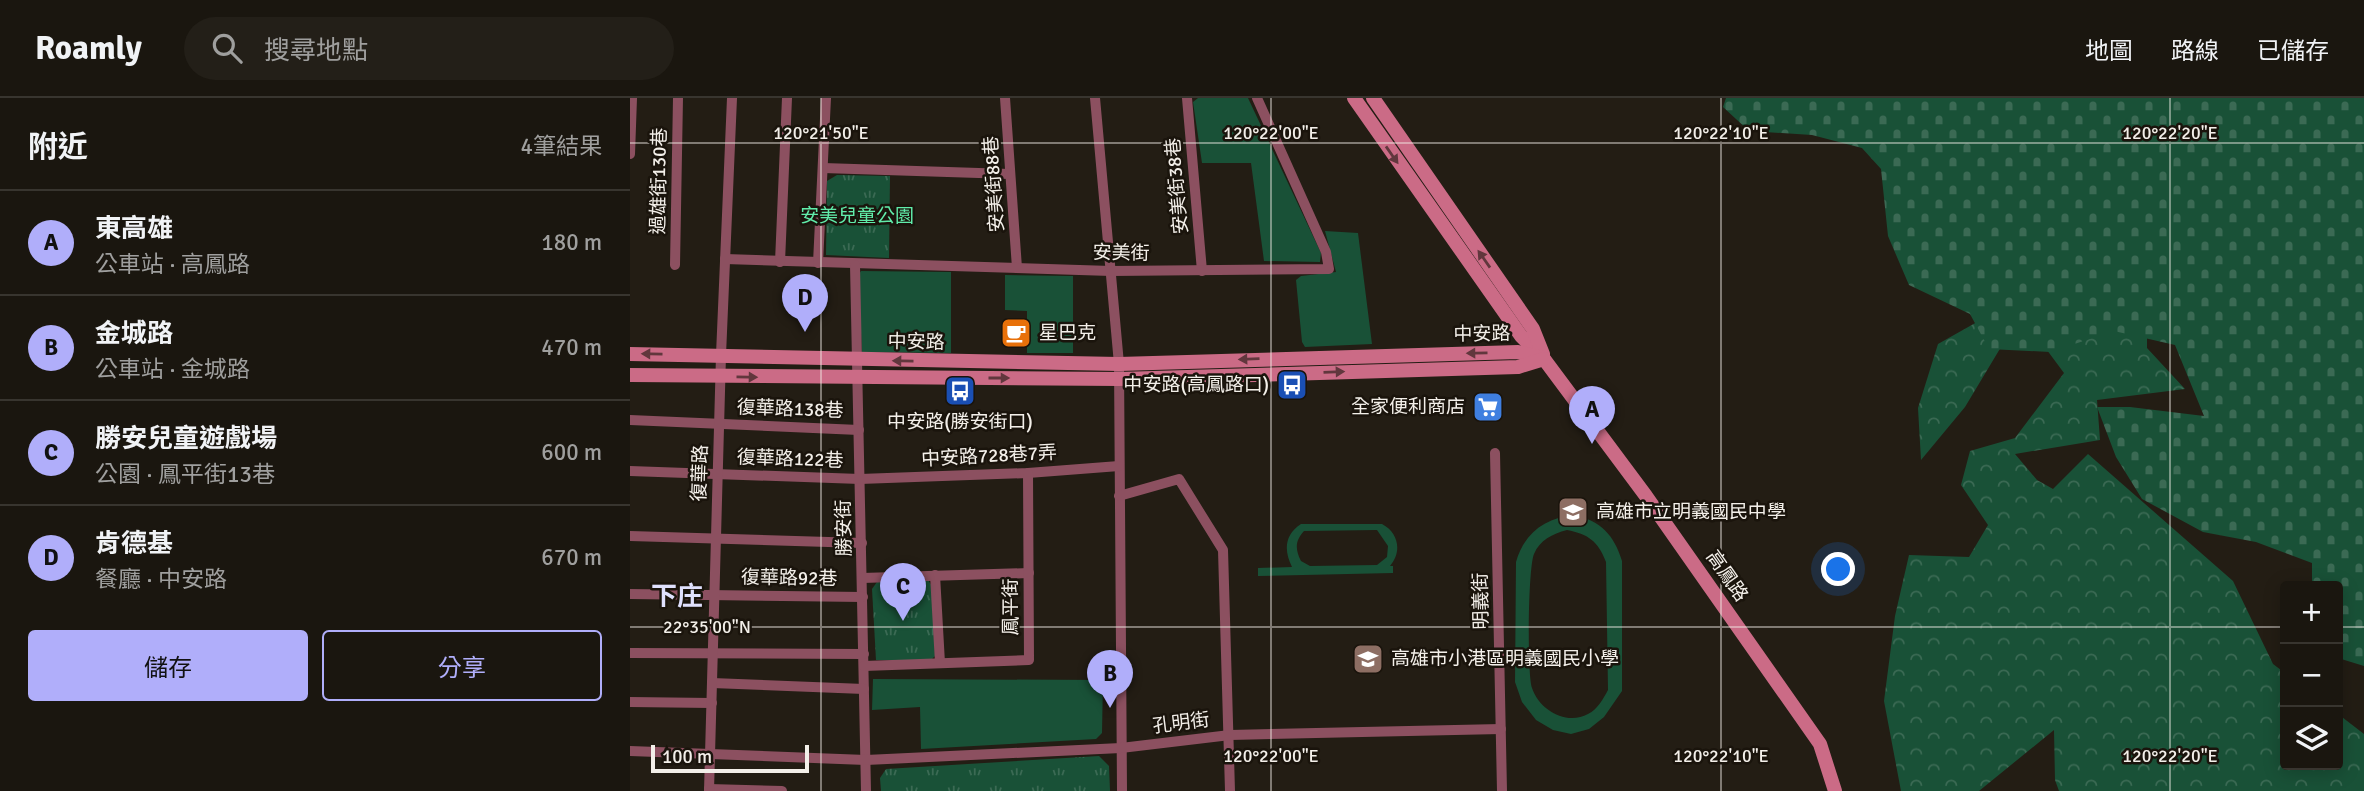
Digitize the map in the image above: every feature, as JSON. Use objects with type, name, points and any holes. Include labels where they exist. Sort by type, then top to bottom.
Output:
[{"type":"street","points":[[630,154],[632,98]]},
{"type":"street","name":"過雄街130巷","points":[[675,265],[678,98]]},
{"type":"street","name":"復華路","points":[[709,790],[721,355],[732,98]]},
{"type":"street","points":[[780,262],[787,98]]},
{"type":"street","points":[[818,263],[825,98]]},
{"type":"street","name":"安美街88巷","points":[[1005,98],[1017,268]]},
{"type":"street","points":[[1096,98],[1119,371],[1122,791]]},
{"type":"street","name":"安美街38巷","points":[[1187,98],[1202,271]]},
{"type":"street","name":"安美街","points":[[726,259],[1111,271],[1329,269],[1326,252],[1256,98]]},
{"type":"street","name":"高鳳路","points":[[1354,98],[1521,336],[1544,359],[1646,496],[1820,744],[1835,791]]},
{"type":"street","name":"高鳳路","points":[[1373,98],[1533,329],[1544,359]]},
{"type":"street","points":[[823,168],[1010,174]]},
{"type":"street","name":"勝安街","points":[[855,265],[866,791]]},
{"type":"street","name":"中安路","points":[[630,375],[858,378],[1119,371],[1518,352],[1544,359]]},
{"type":"street","name":"中安路","points":[[630,354],[721,355],[1119,371]]},
{"type":"street","name":"復華路138巷","points":[[630,420],[859,430]]},
{"type":"street","name":"明義街","points":[[1495,453],[1502,791]]},
{"type":"street","name":"中安路728巷7弄","points":[[860,479],[1027,473],[1119,466]]},
{"type":"street","name":"復華路122巷","points":[[630,471],[860,479]]},
{"type":"street","name":"鳳平街","points":[[864,666],[1029,660],[1027,473]]},
{"type":"street","points":[[1119,496],[1179,479],[1223,550],[1230,791]]},
{"type":"street","points":[[630,536],[862,543]]},
{"type":"street","points":[[862,578],[1029,573]]},
{"type":"street","points":[[935,575],[940,663]]},
{"type":"street","name":"復華路92巷","points":[[630,594],[863,597]]},
{"type":"street","points":[[630,653],[864,654]]},
{"type":"street","points":[[712,683],[864,689]]},
{"type":"street","points":[[630,702],[712,704]]},
{"type":"street","name":"孔明街","points":[[630,751],[866,760],[1121,748],[1230,735],[1501,729]]},
{"type":"street","points":[[709,790],[782,791]]},
{"type":"green space","points":[[1198,98],[1248,98],[1321,253],[1320,262],[1264,261],[1251,163],[1202,163],[1193,102]]},
{"type":"green space","points":[[1726,98],[2364,98],[2364,666],[2343,660],[2343,581],[2312,581],[2312,563],[2256,542],[2203,532],[2142,499],[2116,457],[2097,407],[2130,407],[2204,416],[2175,345],[2114,331],[2050,352],[1989,349],[1970,314],[1909,285],[1888,236],[1881,169],[1862,148],[1812,135],[1749,131],[1723,107]]},
{"type":"green space","name":"安美兒童公園","points":[[837,175],[890,176],[889,258],[826,255],[827,181]]},
{"type":"green space","points":[[1325,231],[1358,233],[1372,344],[1305,347],[1302,342],[1296,280],[1301,276],[1336,272]]},
{"type":"green space","points":[[861,271],[951,272],[951,353],[862,352],[858,276]]},
{"type":"green space","points":[[1005,275],[1073,276],[1073,353],[1027,353],[1027,311],[1005,310]]},
{"type":"green space","points":[[2009,304],[2147,328],[2147,348],[2185,389],[2097,400],[2100,440],[2015,454],[2037,480],[2053,489],[2088,454],[2233,581],[2273,664],[2280,669],[2280,770],[2343,770],[2343,718],[2364,734],[2364,791],[2059,791],[2055,780],[2054,730],[1979,791],[1901,791],[1884,701],[1895,616],[1909,555],[1969,557],[1988,525],[1961,485],[1970,451],[2015,438],[2064,373],[2041,342],[2004,342],[1965,407],[1921,460],[1918,408],[1938,344]]},
{"type":"green space","points":[[1574,515],[1599,525],[1615,544],[1622,561],[1622,691],[1604,717],[1589,729],[1571,734],[1553,730],[1536,720],[1522,702],[1515,682],[1516,562],[1530,535],[1545,524]],"holes":[[[1567,530],[1586,536],[1596,544],[1606,562],[1608,690],[1592,712],[1571,718],[1547,709],[1532,688],[1529,621],[1530,579],[1534,554],[1543,541],[1552,536]]]},
{"type":"green space","points":[[1301,524],[1382,524],[1392,532],[1397,543],[1396,555],[1390,566],[1393,566],[1393,573],[1258,576],[1258,568],[1292,567],[1287,544],[1295,528]],"holes":[[[1377,530],[1388,546],[1387,557],[1377,565],[1310,566],[1301,561],[1297,545],[1304,531]]]},
{"type":"green space","points":[[928,580],[932,586],[935,656],[931,660],[876,660],[872,589],[877,582]]},
{"type":"green space","points":[[873,679],[1103,680],[1102,733],[1096,739],[921,749],[920,707],[872,710]]},
{"type":"green space","points":[[1099,756],[1109,766],[1110,791],[881,791],[880,778],[886,769]]},
{"type":"place","name":"肯德基","points":[[805,332]]},
{"type":"place","name":"星巴克","points":[[1016,333]]},
{"type":"place","name":"中安路(高鳳路口)","points":[[1292,385]]},
{"type":"place","name":"中安路(勝安街口)","points":[[960,391]]},
{"type":"place","name":"全家便利商店","points":[[1488,407]]},
{"type":"place","name":"東高雄","points":[[1592,444]]},
{"type":"place","name":"高雄市立明義國民中學","points":[[1573,512]]},
{"type":"place","name":"勝安兒童遊戲場","points":[[903,621]]},
{"type":"place","name":"高雄市小港區明義國民小學","points":[[1368,659]]},
{"type":"place","name":"金城路","points":[[1110,708]]},
{"type":"district","name":"下庄","points":[[677,597]]}]
